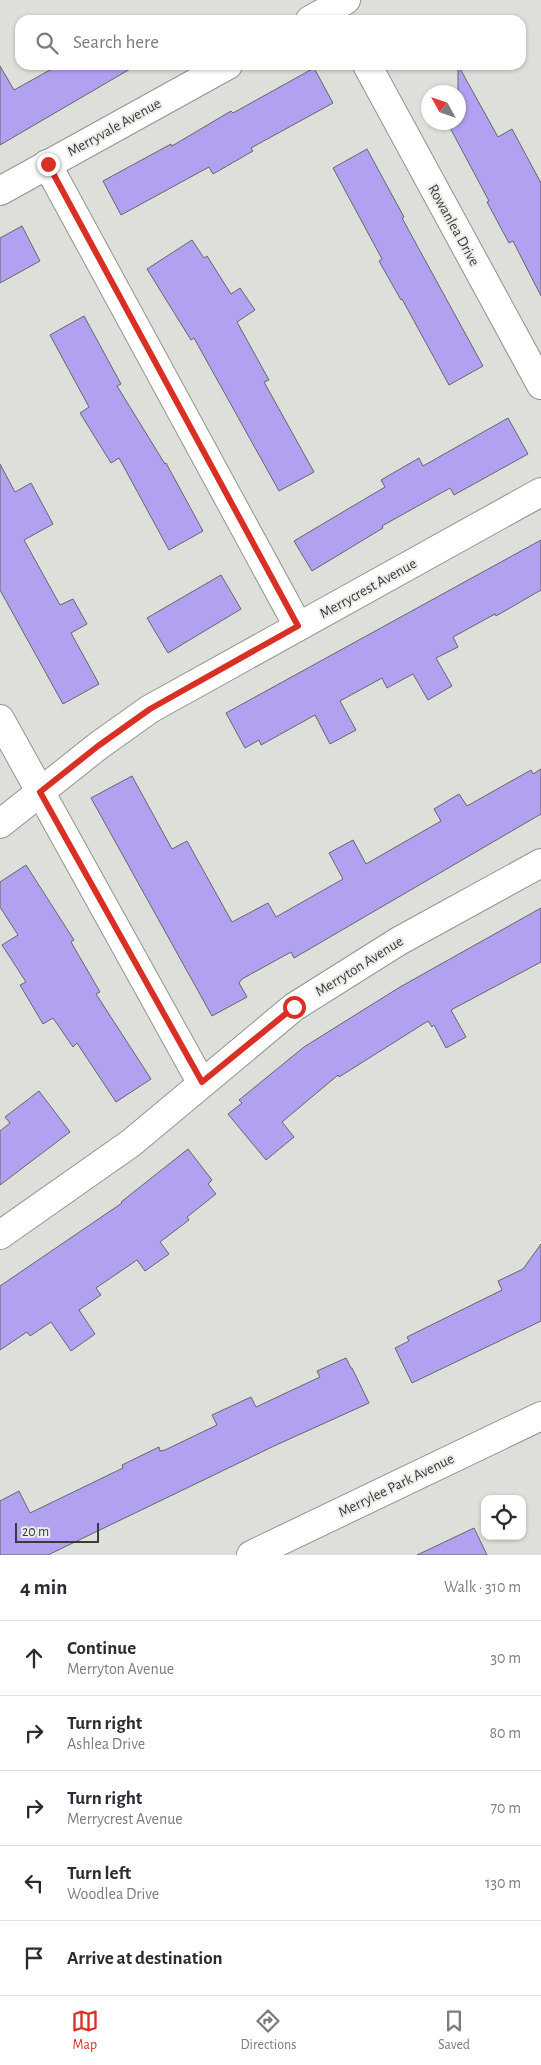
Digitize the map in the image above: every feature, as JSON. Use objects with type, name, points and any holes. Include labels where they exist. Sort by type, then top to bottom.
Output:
[{"type":"street","points":[[324,15],[341,9]]},
{"type":"street","name":"Merryvale Avenue","points":[[0,191],[219,70]]},
{"type":"street","name":"Rowanlea Drive","points":[[370,70],[541,385]]},
{"type":"street","points":[[48,164],[298,626]]},
{"type":"street","name":"Merrycrest Avenue","points":[[0,824],[98,746],[150,709],[541,492]]},
{"type":"street","points":[[0,719],[202,1082]]},
{"type":"street","name":"Merryton Avenue","points":[[0,1235],[131,1142],[294,1007],[399,941],[541,862]]},
{"type":"street","name":"Merrylee Park Avenue","points":[[251,1555],[541,1416]]},
{"type":"building","points":[[0,66],[14,90],[50,70],[128,70],[0,145]]},
{"type":"building","points":[[310,70],[315,70],[333,103],[251,148],[253,151],[213,174],[209,167],[121,215],[103,181],[171,144],[172,146],[231,111],[233,113]]},
{"type":"building","points":[[458,70],[461,70],[498,137],[512,129],[541,183],[541,296],[513,241],[509,243],[487,202],[489,201],[451,130],[466,130],[466,85],[458,85]]},
{"type":"building","points":[[367,149],[404,217],[402,218],[483,366],[449,385],[379,261],[382,259],[333,168]]},
{"type":"building","points":[[22,226],[40,261],[0,283],[0,238]]},
{"type":"building","points":[[192,240],[204,258],[207,256],[231,294],[240,288],[255,310],[237,322],[269,380],[264,382],[314,472],[279,491],[194,338],[191,340],[147,269]]},
{"type":"building","points":[[84,316],[121,384],[117,386],[166,463],[203,531],[169,550],[119,458],[111,463],[80,413],[89,407],[50,335]]},
{"type":"building","points":[[508,418],[528,454],[454,495],[450,488],[382,526],[383,528],[312,571],[294,541],[385,487],[381,480],[419,458],[423,466]]},
{"type":"building","points":[[0,464],[15,492],[31,483],[53,524],[24,540],[60,605],[73,599],[87,624],[71,633],[99,684],[63,704],[0,590]]},
{"type":"building","points":[[541,540],[541,590],[496,616],[495,614],[453,637],[458,647],[436,658],[452,686],[428,700],[413,674],[387,688],[382,678],[340,701],[356,730],[330,744],[315,715],[261,745],[259,740],[245,748],[226,713]]},
{"type":"building","points":[[221,575],[241,609],[168,653],[147,618]]},
{"type":"building","points":[[541,769],[541,814],[294,958],[291,952],[242,979],[239,983],[247,997],[212,1016],[91,798],[132,776],[172,849],[187,841],[232,922],[268,903],[276,917],[343,879],[329,853],[353,840],[366,864],[441,821],[434,809],[459,794],[467,806],[531,770],[533,774]]},
{"type":"building","points":[[26,865],[74,940],[71,942],[100,992],[96,994],[151,1079],[116,1102],[77,1043],[73,1047],[53,1018],[43,1024],[20,985],[26,982],[2,945],[18,935],[0,907],[0,882]]},
{"type":"building","points":[[541,908],[541,962],[451,1010],[466,1037],[446,1048],[434,1025],[432,1027],[428,1021],[339,1077],[338,1075],[282,1122],[294,1137],[266,1160],[228,1114],[242,1103],[239,1100],[304,1047],[400,987]]},
{"type":"building","points":[[39,1091],[70,1132],[0,1185],[0,1131],[10,1123],[5,1117]]},
{"type":"building","points":[[188,1149],[212,1180],[208,1184],[216,1194],[187,1217],[189,1220],[160,1242],[169,1254],[145,1271],[137,1260],[96,1288],[101,1295],[79,1310],[95,1334],[71,1351],[51,1322],[30,1336],[27,1332],[0,1350],[0,1286],[122,1203]]},
{"type":"building","points":[[541,1244],[541,1321],[412,1383],[395,1348],[409,1341],[407,1337],[502,1290],[498,1281],[523,1269]]},
{"type":"building","points":[[346,1358],[369,1403],[274,1446],[48,1555],[0,1555],[0,1501],[19,1491],[30,1513],[123,1468],[122,1465],[159,1447],[160,1451],[165,1450],[217,1425],[212,1415],[251,1397],[256,1407],[320,1377],[317,1371]]},
{"type":"building","points":[[474,1528],[487,1555],[417,1555]]},
{"type":"route","points":[[48,164],[298,626],[150,709],[98,746],[40,792],[202,1082],[294,1007]]}]
